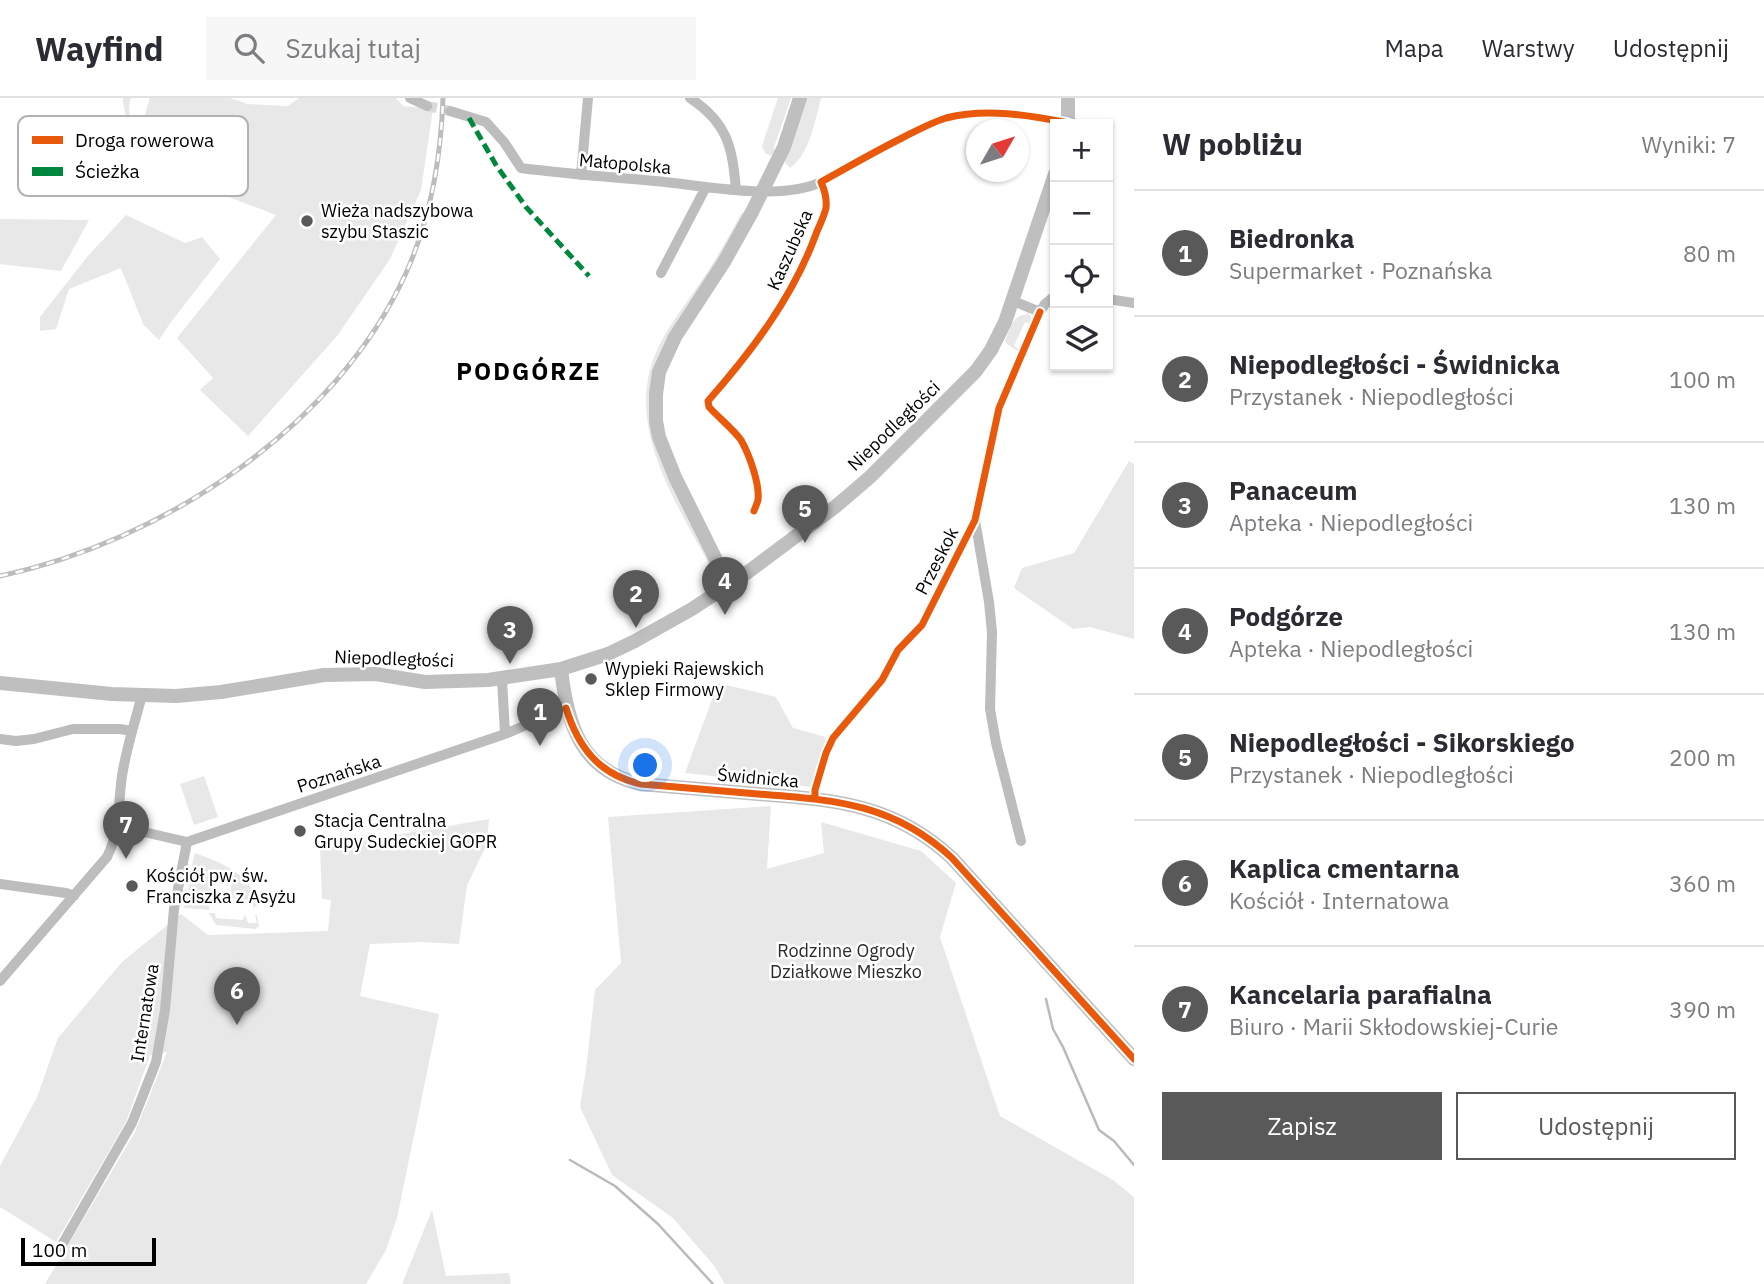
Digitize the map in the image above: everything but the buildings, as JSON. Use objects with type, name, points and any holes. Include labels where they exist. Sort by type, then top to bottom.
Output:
[{"type":"main road","points":[[729,584],[666,457],[659,437],[656,394],[659,372],[675,337],[724,262],[762,191],[784,147],[800,98]]},
{"type":"main road","points":[[1068,119],[1069,98]]},
{"type":"main road","name":"Niepodległości","points":[[0,683],[176,696],[324,675],[376,674],[425,682],[502,679],[561,669],[608,654],[692,609],[789,543],[870,477],[947,402],[976,371],[991,350],[1013,301],[1052,182]]},
{"type":"main road","name":"Świdnicka","points":[[561,669],[566,708],[579,739],[595,761],[628,781],[843,803],[903,822],[934,842],[952,858],[1134,1059]]},
{"type":"street","points":[[410,98],[427,106]]},
{"type":"street","points":[[581,176],[588,98]]},
{"type":"street","points":[[690,98],[715,118],[726,138],[732,154],[736,189]]},
{"type":"street","name":"Małopolska","points":[[450,111],[486,122],[504,142],[521,168],[581,176],[762,191],[804,188],[821,182]]},
{"type":"street","points":[[821,182],[878,150],[944,119],[966,114],[1002,113],[1050,120]]},
{"type":"street","name":"Kaszubska","points":[[754,511],[758,500],[757,486],[750,460],[742,442],[709,407],[708,401],[762,334],[791,289],[810,251],[826,208],[826,195],[821,182]]},
{"type":"street","points":[[661,273],[706,187]]},
{"type":"street","points":[[1013,301],[1040,312],[1050,300]]},
{"type":"street","points":[[1113,300],[1134,303]]},
{"type":"street","name":"Przeskok","points":[[814,799],[826,753],[833,738],[882,680],[898,650],[922,625],[975,520],[999,408],[1040,312]]},
{"type":"street","name":"Przeskok","points":[[975,520],[992,632],[990,709],[1021,841]]},
{"type":"street","points":[[502,679],[505,734]]},
{"type":"street","points":[[0,981],[107,857],[118,826],[122,775],[142,695]]},
{"type":"street","name":"Poznańska","points":[[187,842],[505,734],[566,708]]},
{"type":"street","points":[[0,739],[34,739],[73,729],[132,731]]},
{"type":"street","points":[[118,826],[187,842]]},
{"type":"street","name":"Internatowa","points":[[59,1250],[132,1123],[156,1062],[165,1010],[174,909],[187,842]]},
{"type":"street","points":[[0,884],[74,896]]},
{"type":"green space","points":[[123,98],[131,98],[130,116],[126,116]]},
{"type":"green space","points":[[150,98],[230,98],[248,104],[288,106],[299,98],[396,98],[403,106],[433,109],[421,190],[390,259],[337,336],[248,436],[200,390],[213,378],[177,338],[276,215],[226,196],[248,196],[248,116],[145,116]]},
{"type":"green space","points":[[778,98],[791,98],[774,147],[775,152],[771,156],[765,153],[762,146]]},
{"type":"green space","points":[[804,98],[821,98],[807,145],[790,168],[785,159]]},
{"type":"green space","points":[[744,212],[650,395],[714,567],[711,568],[668,487],[656,458],[646,399],[650,370],[662,340]]},
{"type":"green space","points":[[126,215],[185,243],[202,237],[220,259],[159,340],[143,324],[121,268],[69,289],[56,329],[40,331],[40,317],[87,257]]},
{"type":"green space","points":[[0,219],[89,220],[61,271],[0,264]]},
{"type":"green space","points":[[1027,313],[1032,322],[1025,322],[1014,346],[1019,349],[1017,351],[1005,340],[1015,320]]},
{"type":"green space","points":[[1129,461],[1134,464],[1134,639],[1090,627],[1073,629],[1014,588],[1022,568],[1074,553]]},
{"type":"green space","points":[[718,683],[776,697],[793,728],[826,737],[813,787],[685,773]]},
{"type":"green space","points":[[204,776],[218,817],[194,825],[180,784]]},
{"type":"green space","name":"Rodzinne Ogrody Działkowe Mieszko","points":[[771,806],[767,869],[824,853],[821,822],[921,851],[956,883],[940,937],[1000,1116],[1113,1180],[1134,1197],[1134,1284],[725,1284],[715,1267],[673,1218],[612,1175],[580,1107],[595,990],[621,963],[608,817]]},
{"type":"green space","points":[[489,819],[487,844],[467,885],[459,944],[370,944],[360,996],[439,1014],[397,1218],[386,1250],[366,1284],[45,1284],[135,1132],[167,1052],[150,1055],[126,1122],[56,1242],[0,1207],[0,1166],[37,1097],[58,1038],[122,962],[181,914],[208,935],[328,931],[331,900],[322,899],[320,848]]},
{"type":"green space","points":[[195,853],[225,866],[244,879],[256,896],[258,906],[253,907],[253,901],[231,898],[231,883],[212,880],[209,910],[184,908],[187,893],[182,890],[188,890]]},
{"type":"green space","points":[[209,913],[215,913],[216,918],[243,920],[245,914],[248,923],[257,923],[255,914],[259,926],[255,929],[216,925]]},
{"type":"green space","points":[[432,1210],[446,1276],[509,1273],[511,1284],[402,1284]]},
{"type":"waterway","points":[[1046,999],[1053,1029],[1099,1130],[1114,1141],[1134,1165]]},
{"type":"waterway","points":[[570,1160],[615,1186],[658,1224],[713,1284]]},
{"type":"tunnel","points":[[427,106],[450,111]]},
{"type":"railway","points":[[0,576],[61,559],[122,536],[182,506],[238,470],[290,428],[336,381],[375,329],[415,252],[433,187],[443,98]]},
{"type":"marked path","points":[[469,118],[496,165],[526,207],[589,276]]},
{"type":"cycle path","points":[[754,511],[758,500],[757,486],[747,453],[741,440],[709,407],[708,401],[755,343],[796,280],[826,208],[821,182],[892,143],[946,118],[992,113],[1050,120]]},
{"type":"cycle path","points":[[815,799],[815,790],[833,738],[882,680],[898,650],[922,625],[975,520],[999,408],[1040,312]]},
{"type":"cycle path","points":[[566,708],[577,735],[592,757],[613,774],[626,780],[641,784],[837,802],[885,815],[930,840],[952,858],[1134,1059]]},
{"type":"place","name":"Wieża nadszybowa szybu Staszic","points":[[307,221]]},
{"type":"place","name":"Niepodległości - Sikorskiego","points":[[805,543]]},
{"type":"place","name":"Podgórze","points":[[725,615]]},
{"type":"place","name":"Niepodległości - Świdnicka","points":[[636,628]]},
{"type":"place","name":"Panaceum","points":[[510,664]]},
{"type":"place","name":"Wypieki Rajewskich Sklep Firmowy","points":[[591,679]]},
{"type":"place","name":"Biedronka","points":[[540,746]]},
{"type":"place","name":"Stacja Centralna Grupy Sudeckiej GOPR","points":[[300,831]]},
{"type":"place","name":"Kancelaria parafialna","points":[[126,859]]},
{"type":"place","name":"Kościół pw. św. Franciszka z Asyżu","points":[[132,886]]},
{"type":"place","name":"Kaplica cmentarna","points":[[237,1025]]},
{"type":"district","name":"PODGÓRZE","points":[[529,372]]}]
